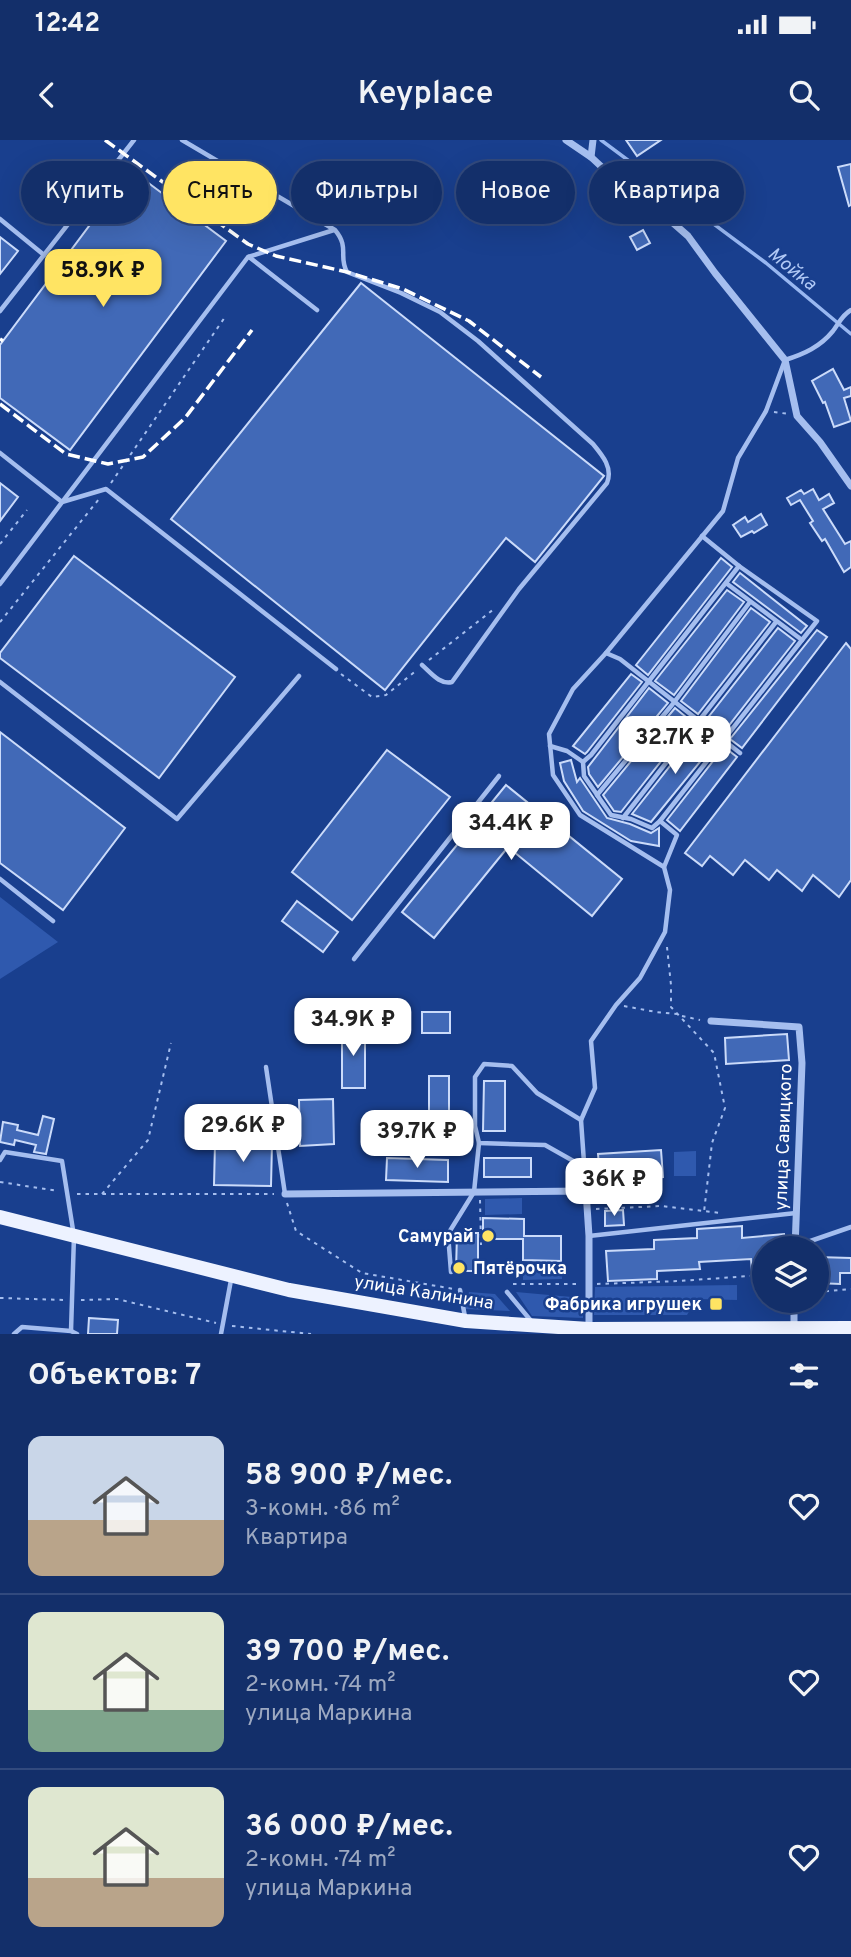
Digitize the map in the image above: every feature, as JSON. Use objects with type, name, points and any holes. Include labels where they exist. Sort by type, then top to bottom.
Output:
[{"type":"main road","name":"улица Калинина","points":[[0,1217],[289,1290],[465,1328],[534,1325],[585,1330],[659,1332],[851,1328]]},
{"type":"street","points":[[566,140],[688,236],[785,360],[797,415],[851,486]]},
{"type":"street","points":[[591,157],[593,140]]},
{"type":"street","name":"улица Савицкого","points":[[711,1021],[799,1027],[802,1063],[795,1236]]},
{"type":"street","points":[[285,1194],[586,1191],[589,1236],[585,1330]]},
{"type":"street","points":[[793,1328],[794,1313]]},
{"type":"lane","points":[[0,311],[134,140]]},
{"type":"lane","points":[[182,140],[335,230],[344,244],[343,264],[347,272],[401,293],[440,313],[478,341],[593,444],[604,457],[609,470],[607,483],[519,589],[452,682],[441,681],[422,666]]},
{"type":"lane","points":[[0,219],[44,255]]},
{"type":"lane","points":[[0,584],[248,257],[335,230]]},
{"type":"lane","points":[[248,257],[317,310]]},
{"type":"lane","points":[[664,867],[580,815],[554,775],[549,734],[573,689],[723,511],[738,458],[766,411],[785,360],[806,354],[831,333],[851,310]]},
{"type":"lane","points":[[0,453],[62,502]]},
{"type":"lane","points":[[62,502],[106,489],[335,669]]},
{"type":"lane","points":[[583,762],[584,776],[611,815],[652,828],[817,621],[739,566],[702,536]]},
{"type":"lane","points":[[583,762],[592,755],[739,566]]},
{"type":"lane","points":[[726,583],[802,640]]},
{"type":"lane","points":[[600,799],[597,794],[675,702],[750,602]]},
{"type":"lane","points":[[623,818],[776,622]]},
{"type":"lane","points":[[606,653],[620,659],[740,753]]},
{"type":"lane","points":[[0,682],[177,819],[299,676]]},
{"type":"lane","points":[[550,746],[567,751],[583,762]]},
{"type":"lane","points":[[354,960],[499,776]]},
{"type":"lane","points":[[586,1191],[581,1120],[594,1088],[591,1041],[616,1005],[640,978],[665,932],[670,890],[664,867],[677,835],[660,821]]},
{"type":"lane","points":[[0,879],[53,921]]},
{"type":"lane","points":[[452,1272],[448,1234],[477,1192],[479,1143],[475,1126],[475,1077],[484,1064],[512,1066],[537,1093],[581,1120]]},
{"type":"lane","points":[[266,1067],[285,1194]]},
{"type":"lane","points":[[479,1143],[545,1145],[584,1167]]},
{"type":"lane","points":[[0,1160],[5,1152],[62,1161],[74,1236],[74,1333],[22,1327],[14,1334]]},
{"type":"lane","points":[[589,1236],[796,1213]]},
{"type":"lane","points":[[826,1236],[851,1227]]},
{"type":"lane","points":[[221,1334],[231,1275]]},
{"type":"lane","points":[[460,1290],[465,1328]]},
{"type":"lane","points":[[507,1292],[534,1325]]},
{"type":"path","points":[[0,622],[106,489],[225,317]]},
{"type":"path","points":[[766,411],[797,415]]},
{"type":"path","points":[[0,544],[27,510]]},
{"type":"path","points":[[335,669],[372,697],[386,695],[498,606]]},
{"type":"path","points":[[665,932],[671,1007],[714,1053],[725,1108],[712,1143],[704,1212]]},
{"type":"path","points":[[616,1005],[673,1012],[690,1019],[711,1021]]},
{"type":"path","points":[[101,1195],[148,1140],[171,1043]]},
{"type":"path","points":[[0,1181],[81,1195],[285,1194],[296,1231],[362,1273],[460,1290]]},
{"type":"path","points":[[477,1192],[481,1245]]},
{"type":"path","points":[[587,1209],[662,1206],[730,1213]]},
{"type":"path","points":[[513,1284],[679,1281],[750,1276]]},
{"type":"path","points":[[829,1291],[851,1289]]},
{"type":"path","points":[[0,1297],[117,1299],[223,1325],[311,1334]]},
{"type":"shaded area","points":[[0,897],[58,942],[0,979]]},
{"type":"shaded area","points":[[696,1151],[696,1176],[674,1176],[674,1152]]},
{"type":"shaded area","points":[[522,1198],[522,1214],[485,1215],[485,1199]]},
{"type":"shaded area","points":[[533,1265],[562,1266],[562,1279],[523,1280],[523,1270],[531,1270]]},
{"type":"shaded area","points":[[737,1285],[737,1300],[696,1299],[687,1315],[594,1315],[595,1287]]},
{"type":"shaded area","points":[[469,1292],[495,1294],[510,1311],[465,1309]]},
{"type":"shaded area","points":[[516,1292],[583,1298],[583,1318],[532,1316]]},
{"type":"building","points":[[626,140],[661,140],[637,156]]},
{"type":"building","points":[[851,164],[851,205],[849,206],[838,167]]},
{"type":"building","points":[[149,183],[163,194],[163,224],[203,224],[226,241],[70,450],[0,398],[0,345],[91,224],[149,224]]},
{"type":"building","points":[[643,230],[650,243],[637,250],[630,237]]},
{"type":"building","points":[[0,237],[18,251],[0,274]]},
{"type":"building","points":[[361,283],[604,476],[535,562],[506,538],[385,690],[171,519]]},
{"type":"building","points":[[833,369],[844,390],[851,387],[851,396],[844,398],[851,421],[834,427],[825,402],[823,403],[812,381]]},
{"type":"building","points":[[0,483],[18,497],[0,521]]},
{"type":"building","points":[[813,489],[819,500],[829,494],[834,503],[823,509],[845,544],[851,541],[851,567],[844,572],[825,539],[822,541],[810,523],[813,521],[800,500],[791,505],[787,498],[801,490],[804,494]]},
{"type":"building","points":[[761,514],[767,525],[741,537],[733,525],[745,517],[748,522]]},
{"type":"building","points":[[74,556],[235,677],[159,778],[0,658],[0,653]]},
{"type":"building","points":[[721,558],[732,567],[648,675],[636,665]]},
{"type":"building","points":[[740,573],[807,626],[801,633],[733,582]]},
{"type":"building","points":[[727,590],[744,602],[674,695],[655,681]]},
{"type":"building","points":[[751,608],[770,622],[698,714],[681,701]]},
{"type":"building","points":[[778,628],[795,641],[723,733],[706,720]]},
{"type":"building","points":[[817,630],[827,637],[742,748],[730,739]]},
{"type":"building","points":[[846,643],[851,649],[851,880],[839,897],[813,875],[802,891],[777,870],[769,880],[745,860],[733,875],[710,856],[702,866],[685,853]]},
{"type":"building","points":[[631,674],[642,682],[587,752],[585,754],[573,746]]},
{"type":"building","points":[[649,688],[668,703],[598,787],[589,774],[588,767]]},
{"type":"building","points":[[675,708],[692,722],[621,812],[614,811],[603,795]]},
{"type":"building","points":[[700,728],[717,741],[651,822],[632,814]]},
{"type":"building","points":[[0,732],[125,828],[63,910],[0,863]]},
{"type":"building","points":[[724,747],[737,757],[680,831],[667,820]]},
{"type":"building","points":[[387,750],[450,797],[352,920],[292,872]]},
{"type":"building","points":[[571,760],[577,782],[580,778],[607,818],[651,833],[659,828],[659,846],[631,841],[583,811],[564,781],[560,763]]},
{"type":"building","points":[[506,785],[622,879],[592,916],[508,847],[434,938],[402,912]]},
{"type":"building","points":[[297,901],[338,932],[323,952],[282,921]]},
{"type":"building","points":[[422,1012],[450,1012],[450,1033],[422,1033]]},
{"type":"building","points":[[342,1028],[365,1028],[365,1088],[342,1088]]},
{"type":"building","points":[[787,1034],[789,1060],[726,1064],[725,1038]]},
{"type":"building","points":[[429,1076],[449,1076],[449,1137],[429,1137]]},
{"type":"building","points":[[484,1081],[505,1081],[505,1131],[483,1131]]},
{"type":"building","points":[[333,1099],[334,1144],[300,1146],[299,1100]]},
{"type":"building","points":[[43,1116],[54,1119],[46,1154],[34,1152],[36,1145],[15,1140],[14,1145],[0,1142],[3,1122],[18,1125],[17,1130],[38,1135]]},
{"type":"building","points":[[215,1143],[272,1144],[271,1186],[214,1185]]},
{"type":"building","points":[[661,1150],[663,1177],[636,1179],[636,1188],[601,1190],[598,1154]]},
{"type":"building","points":[[387,1158],[448,1160],[448,1182],[386,1180]]},
{"type":"building","points":[[484,1158],[531,1158],[531,1177],[484,1177]]},
{"type":"building","points":[[623,1210],[624,1225],[605,1226],[605,1211]]},
{"type":"building","points":[[483,1218],[524,1219],[524,1236],[561,1236],[561,1261],[523,1260],[523,1239],[483,1239]]},
{"type":"building","points":[[742,1226],[742,1238],[752,1237],[752,1272],[751,1259],[699,1262],[700,1269],[657,1271],[657,1279],[608,1281],[606,1251],[654,1249],[654,1240],[697,1238],[697,1229]]},
{"type":"building","points":[[457,1233],[478,1233],[478,1271],[456,1271]]},
{"type":"building","points":[[829,1257],[851,1258],[851,1273],[840,1273],[840,1284],[829,1284]]},
{"type":"building","points":[[89,1318],[118,1320],[117,1334],[88,1334]]},
{"type":"waterway","name":"Мойка","points":[[601,140],[766,263],[851,334]]},
{"type":"railway","points":[[105,140],[248,244],[276,256],[347,272],[403,289],[469,321],[541,377]]},
{"type":"railway","points":[[0,404],[66,454],[108,464],[143,457],[185,418],[252,330]]},
{"type":"place","name":"Самурай","points":[[488,1236]]},
{"type":"place","name":"Пятёрочка","points":[[459,1268]]},
{"type":"place","name":"Фабрика игрушек","points":[[716,1304]]}]
